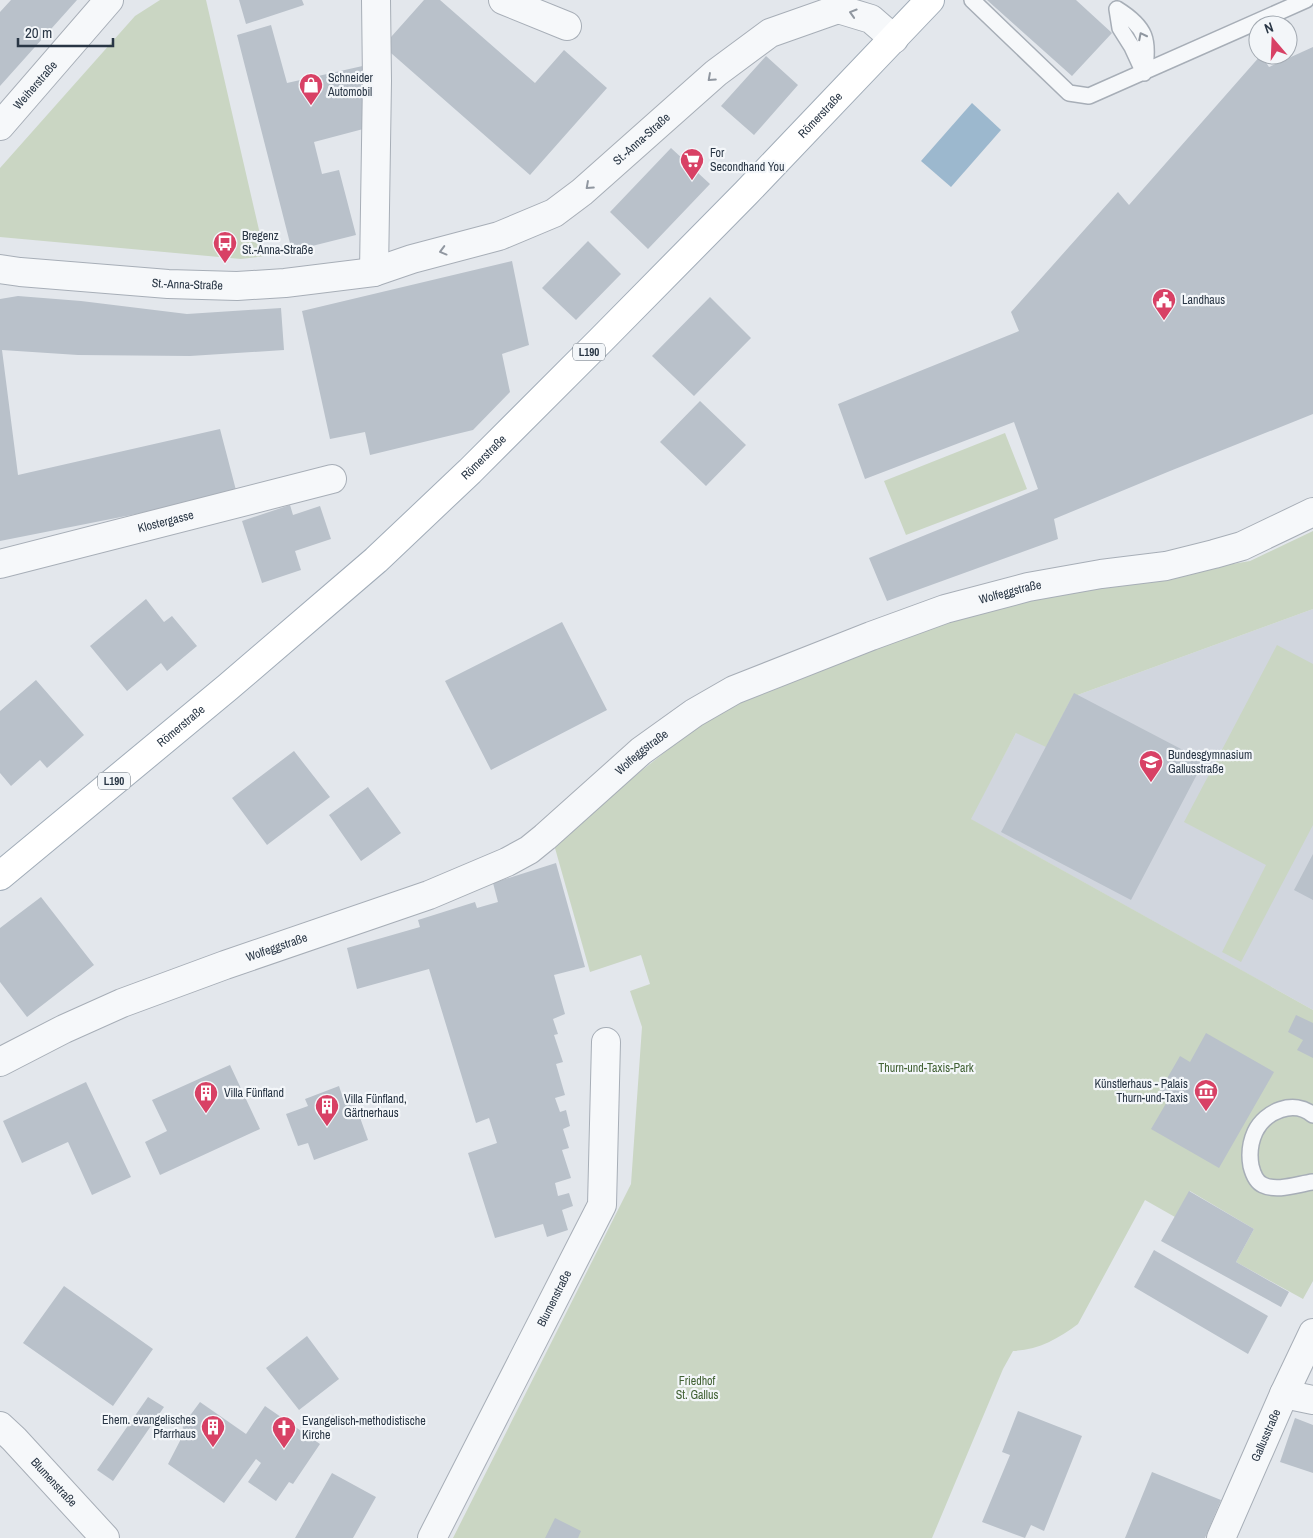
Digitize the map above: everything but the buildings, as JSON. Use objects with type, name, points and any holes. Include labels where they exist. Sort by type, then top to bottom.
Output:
[{"type":"main road","name":"Römerstraße","points":[[0,876],[236,681],[376,560],[470,471],[601,340],[746,193],[930,0]]},
{"type":"street","name":"Weiherstraße","points":[[0,126],[109,0]]},
{"type":"street","points":[[374,272],[377,81],[376,0]]},
{"type":"street","points":[[504,0],[567,26]]},
{"type":"street","name":"St.-Anna-Straße","points":[[0,269],[168,284],[237,286],[285,283],[374,272],[410,250],[499,236],[554,212],[582,192],[716,73],[770,33],[838,9],[871,19],[894,39]]},
{"type":"street","name":"Klostergasse","points":[[0,564],[332,479]]},
{"type":"street","name":"Wolfeggstraße","points":[[0,1062],[64,1029],[122,1003],[225,965],[429,895],[507,862],[529,850],[545,837],[641,751],[694,713],[734,690],[945,609],[1028,587],[1101,574],[1166,566],[1242,546],[1313,512]]},
{"type":"street","name":"Blumenstraße","points":[[432,1538],[602,1205],[606,1042]]},
{"type":"street","name":"Gallusstraße","points":[[1221,1538],[1284,1394],[1313,1334]]},
{"type":"street","points":[[1284,1394],[1313,1400]]},
{"type":"street","name":"Blumenstraße","points":[[5,1439],[106,1538]]},
{"type":"lane","points":[[972,0],[1069,93],[1089,96],[1306,0]]},
{"type":"lane","points":[[1313,1115],[1308,1111],[1291,1106],[1276,1112],[1264,1120],[1256,1131],[1251,1145],[1250,1157],[1256,1180],[1263,1185],[1274,1188],[1313,1182]]},
{"type":"shaded area","name":"Bundesgymnasium Gallusstraße","points":[[1313,609],[1313,1010],[970,819],[1016,733],[1072,697]]},
{"type":"green space","points":[[160,0],[206,0],[265,256],[241,259],[0,237],[0,168],[135,16]]},
{"type":"green space","points":[[1005,433],[1027,489],[906,535],[884,481]]},
{"type":"green space","points":[[1313,531],[1313,609],[1072,697],[1046,747],[1016,733],[971,819],[1313,1010],[1313,1281],[1303,1299],[1236,1262],[1254,1229],[1190,1191],[1175,1217],[1145,1200],[1078,1324],[1047,1343],[1013,1351],[1003,1369],[932,1538],[453,1538],[631,1184],[642,1027],[630,991],[650,984],[641,955],[590,972],[553,841],[694,729],[731,705],[874,641],[1025,600],[1250,561]]},
{"type":"green space","points":[[1277,645],[1313,664],[1313,825],[1241,962],[1222,952],[1266,865],[1184,822]]},
{"type":"water","points":[[972,103],[1001,130],[951,187],[921,161]]},
{"type":"place","name":"Schneider Automobil","points":[[311,106]]},
{"type":"place","name":"For Secondhand You","points":[[692,181]]},
{"type":"place","name":"Bregenz St.-Anna-Straße","points":[[225,264]]},
{"type":"place","name":"Landhaus","points":[[1164,321]]},
{"type":"place","name":"Bundesgymnasium Gallusstraße","points":[[1151,783]]},
{"type":"place","name":"Künstlerhaus - Palais Thurn-und-Taxis","points":[[1206,1112]]},
{"type":"place","name":"Villa Fünfland","points":[[206,1114]]},
{"type":"place","name":"Villa Fünfland, Gärtnerhaus","points":[[327,1127]]},
{"type":"place","name":"Ehem. evangelisches Pfarrhaus","points":[[213,1448]]},
{"type":"place","name":"Evangelisch-methodistische Kirche","points":[[284,1449]]},
{"type":"park label","name":"Thurn-und-Taxis-Park","points":[[926,1068]]},
{"type":"park label","name":"Friedhof St. Gallus","points":[[697,1388]]}]
